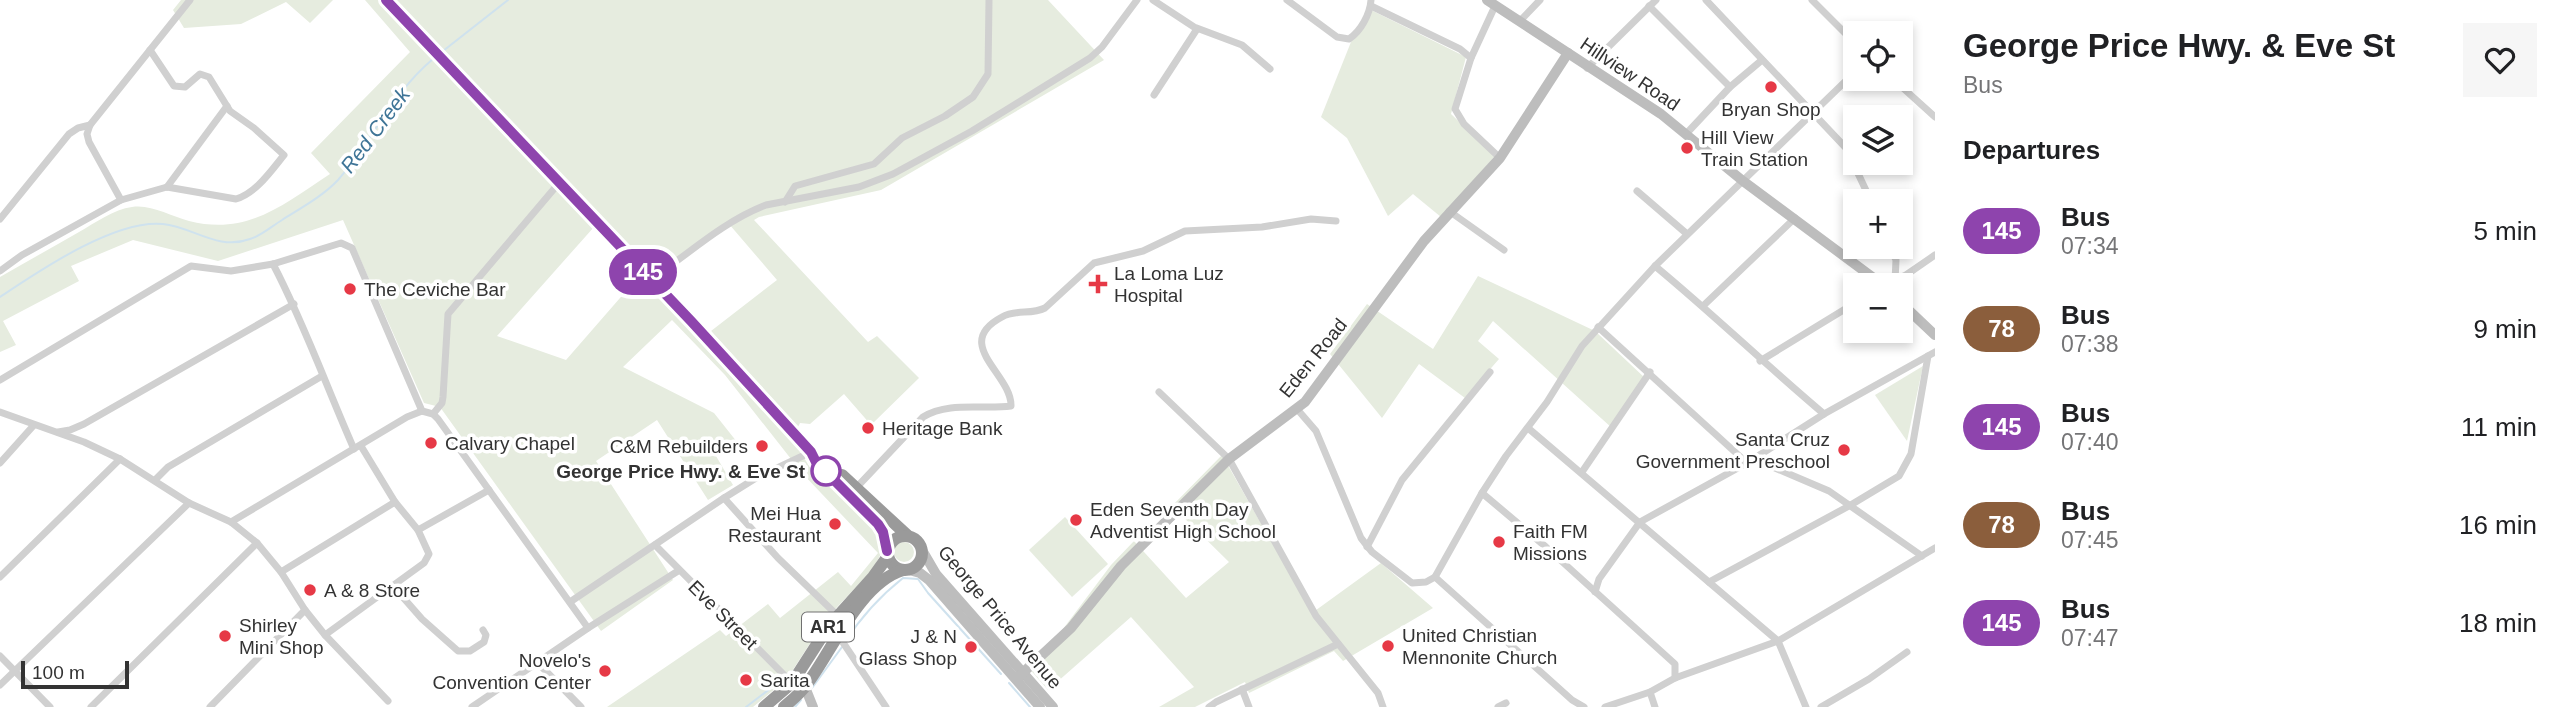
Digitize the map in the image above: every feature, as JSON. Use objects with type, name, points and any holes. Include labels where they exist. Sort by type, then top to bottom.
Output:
[{"type":"highway","points":[[386,0],[651,280],[811,452],[816,462],[878,524],[883,532],[891,564],[906,570],[920,560],[922,550],[917,541],[891,523],[856,488],[821,457],[811,452]]},
{"type":"highway","points":[[888,553],[889,545],[897,537],[908,536]]},
{"type":"highway","name":"AR1","points":[[764,707],[792,683],[837,615],[873,578],[888,553]]},
{"type":"highway","name":"AR1","points":[[784,707],[805,687],[836,635],[884,579],[906,570]]},
{"type":"street","points":[[121,200],[92,149],[87,134],[90,125],[190,0]]},
{"type":"street","points":[[785,202],[795,187],[874,164],[902,138],[945,116],[973,97],[988,74],[989,0]]},
{"type":"street","points":[[651,280],[729,223],[752,211],[874,182],[972,131],[1090,58],[1102,47],[1137,0]]},
{"type":"street","points":[[1153,0],[1198,29],[1242,45],[1270,69]]},
{"type":"street","points":[[1287,0],[1343,39],[1354,36],[1371,3],[1460,49],[1471,58]]},
{"type":"street","points":[[1520,21],[1541,0]]},
{"type":"street","points":[[1587,68],[1656,0]]},
{"type":"street","points":[[1706,0],[1846,148],[1866,189]]},
{"type":"street","points":[[1812,0],[1843,31]]},
{"type":"street","points":[[1491,3],[1456,103],[1457,116],[1500,158]]},
{"type":"street","name":"Hillview Road","points":[[1491,3],[1661,114],[1743,181],[1868,273]]},
{"type":"street","points":[[1649,6],[1730,87]]},
{"type":"street","points":[[1154,95],[1198,29]]},
{"type":"street","points":[[0,271],[22,255],[121,200],[167,187],[236,200],[245,197],[285,155],[227,106],[209,77],[200,74],[185,87],[174,86],[150,50]]},
{"type":"street","name":"Eden Road","points":[[1020,675],[1071,628],[1140,545],[1229,459],[1297,409],[1330,370],[1391,284],[1449,211],[1500,158],[1569,53]]},
{"type":"street","points":[[1686,134],[1730,87],[1762,60]]},
{"type":"street","points":[[1297,409],[1316,430],[1367,547],[1412,583],[1426,582],[1435,577],[1482,493],[1582,346],[1687,234],[1843,83]]},
{"type":"street","points":[[1906,91],[1935,117]]},
{"type":"street","points":[[167,187],[227,106]]},
{"type":"street","points":[[0,219],[69,134],[90,125]]},
{"type":"street","points":[[433,414],[442,403],[443,397],[448,314],[559,183]]},
{"type":"street","points":[[1637,191],[1687,234]]},
{"type":"street","points":[[1449,211],[1504,250]]},
{"type":"street","points":[[1703,306],[1794,218]]},
{"type":"street","points":[[856,488],[923,417],[930,413],[947,408],[1011,406],[1009,391],[982,348],[983,336],[998,318],[1009,313],[1045,308],[1094,263],[1143,251],[1185,232],[1262,227],[1311,219],[1336,221]]},
{"type":"street","points":[[0,380],[191,266],[231,271],[273,264],[341,243],[352,248],[422,411]]},
{"type":"street","points":[[1907,273],[1935,255]]},
{"type":"street","points":[[273,264],[294,304],[321,376],[358,448],[418,530],[428,549],[428,559],[326,635]]},
{"type":"street","points":[[1656,266],[1824,414]]},
{"type":"street","points":[[54,432],[70,430],[84,424],[294,304]]},
{"type":"street","points":[[1760,360],[1843,310]]},
{"type":"street","points":[[1913,314],[1935,335]]},
{"type":"street","points":[[1598,327],[1750,461],[1821,486],[1874,520],[1922,556]]},
{"type":"street","points":[[1595,592],[1599,579],[1640,522],[1932,354]]},
{"type":"street","points":[[1709,582],[1899,476],[1908,462],[1932,354]]},
{"type":"street","points":[[1367,547],[1402,480],[1490,372]]},
{"type":"street","points":[[1582,472],[1650,372]]},
{"type":"street","points":[[155,480],[169,467],[321,376]]},
{"type":"street","points":[[1159,393],[1229,459],[1316,616],[1378,693],[1383,707]]},
{"type":"street","points":[[231,522],[407,417],[422,411],[433,414],[588,628]]},
{"type":"street","points":[[0,412],[84,442],[120,459],[189,502],[231,522],[257,542],[281,572],[305,610],[388,701]]},
{"type":"street","points":[[84,424],[80,433],[84,442]]},
{"type":"street","points":[[0,463],[34,425]]},
{"type":"street","points":[[1528,428],[1778,641],[1806,707]]},
{"type":"street","points":[[570,603],[724,498],[756,478],[811,452]]},
{"type":"street","points":[[0,577],[120,459]]},
{"type":"street","points":[[418,530],[489,490]]},
{"type":"street","points":[[1482,493],[1675,664],[1675,678]]},
{"type":"street","points":[[724,498],[778,558],[837,615]]},
{"type":"street","points":[[0,685],[189,502]]},
{"type":"street","points":[[281,572],[395,502]]},
{"type":"street","points":[[91,707],[257,542]]},
{"type":"street","name":"Eve Street","points":[[655,545],[792,683]]},
{"type":"street","points":[[1605,707],[1650,692],[1675,678],[1778,641],[1935,548]]},
{"type":"street","name":"George Price Avenue","points":[[922,550],[936,574],[1020,675],[1040,707]]},
{"type":"street","name":"George Price Avenue","points":[[906,570],[920,573],[929,580],[1053,707]]},
{"type":"street","points":[[472,707],[678,571]]},
{"type":"street","points":[[1435,577],[1572,700],[1584,707]]},
{"type":"street","points":[[393,586],[422,619],[458,651],[470,651],[484,642],[486,635],[483,630]]},
{"type":"street","points":[[211,707],[305,610]]},
{"type":"street","points":[[836,635],[886,707]]},
{"type":"street","points":[[1209,707],[1338,644]]},
{"type":"street","points":[[1821,707],[1869,679],[1907,652]]},
{"type":"street","points":[[0,656],[50,707]]},
{"type":"street","points":[[537,662],[581,707]]},
{"type":"street","points":[[805,687],[813,707]]},
{"type":"street","points":[[1242,689],[1250,707]]},
{"type":"street","points":[[1650,692],[1656,707]]},
{"type":"shaded area","points":[[181,0],[333,0],[310,23],[286,2],[241,24],[184,28],[173,10]]},
{"type":"shaded area","points":[[365,0],[379,0],[594,227],[497,336],[566,360],[640,275],[790,436],[815,475],[827,486],[838,491],[871,521],[881,543],[881,554],[872,570],[825,620],[787,679],[753,707],[607,707],[720,630],[726,636],[768,604],[780,618],[838,572],[851,586],[878,553],[802,473],[725,375],[672,320],[623,367],[714,413],[737,442],[716,456],[733,485],[708,500],[657,420],[596,461],[673,580],[601,631],[440,407],[424,403],[343,220],[218,261],[133,240],[71,266],[79,281],[3,321],[16,345],[0,352],[0,277],[105,217],[118,210],[139,207],[210,225],[247,221],[281,206],[330,174],[311,153],[410,52]]},
{"type":"shaded area","points":[[391,0],[1048,0],[1104,60],[881,190],[754,220],[868,342],[877,336],[919,378],[871,425],[844,394],[810,424],[800,423],[798,427],[711,331],[777,280],[729,224],[657,277]]},
{"type":"shaded area","points":[[1371,10],[1466,57],[1451,114],[1495,156],[1441,217],[1413,194],[1388,216],[1347,138],[1321,117],[1351,42]]},
{"type":"shaded area","points":[[1478,276],[1595,331],[1645,378],[1612,428],[1493,321],[1478,341],[1499,359],[1465,398],[1419,364],[1382,418],[1330,354],[1367,304],[1433,349]]},
{"type":"shaded area","points":[[1923,366],[1907,441],[1875,395]]},
{"type":"shaded area","points":[[1222,455],[1312,613],[1381,563],[1433,608],[1343,661],[1334,651],[1249,693],[1245,682],[1195,707],[1159,707],[1194,687],[1131,617],[1048,690],[1027,666],[1063,629],[1111,565],[1134,541],[1186,598],[1229,562],[1172,506]]},
{"type":"shaded area","points":[[1065,517],[1108,564],[1072,597],[1029,550]]},
{"type":"shaded area","points":[[904,542],[911,545],[914,552],[911,559],[904,562],[897,559],[894,552],[897,545]]},
{"type":"waterway","name":"Red Creek","points":[[443,51],[508,0]]},
{"type":"waterway","name":"Red Creek","points":[[0,297],[78,249],[101,238],[144,225],[174,226],[227,242],[258,236],[319,197],[338,180],[406,86],[433,59]]},
{"type":"waterway","points":[[845,642],[857,624],[894,585],[903,578],[918,579],[1001,674]]},
{"type":"waterway","points":[[812,688],[842,647]]},
{"type":"waterway","points":[[746,707],[779,682]]},
{"type":"waterway","points":[[1009,683],[1030,707]]},
{"type":"waterway","points":[[795,707],[801,700]]},
{"type":"bus line","name":"145","points":[[386,0],[691,321],[811,452],[816,462],[878,524],[883,532],[887,551]]},
{"type":"place","name":"Bryan Shop","points":[[1771,87]]},
{"type":"place","name":"Hill View Train Station","points":[[1687,148]]},
{"type":"place","name":"La Loma Luz Hospital","points":[[1098,284]]},
{"type":"place","name":"The Ceviche Bar","points":[[350,289]]},
{"type":"place","name":"Heritage Bank","points":[[868,428]]},
{"type":"place","name":"Calvary Chapel","points":[[431,443]]},
{"type":"place","name":"C&M Rebuilders","points":[[762,446]]},
{"type":"place","name":"Santa Cruz Government Preschool","points":[[1844,450]]},
{"type":"place","name":"George Price Hwy. & Eve St","points":[[826,471]]},
{"type":"place","name":"Eden Seventh Day Adventist High School","points":[[1076,520]]},
{"type":"place","name":"Mei Hua Restaurant","points":[[835,524]]},
{"type":"place","name":"Faith FM Missions","points":[[1499,542]]},
{"type":"place","name":"A & 8 Store","points":[[310,590]]},
{"type":"place","name":"Shirley Mini Shop","points":[[225,636]]},
{"type":"place","name":"United Christian Mennonite Church","points":[[1388,646]]},
{"type":"place","name":"J & N Glass Shop","points":[[971,647]]},
{"type":"place","name":"Novelo's Convention Center","points":[[605,671]]},
{"type":"place","name":"Sarita","points":[[746,680]]}]
